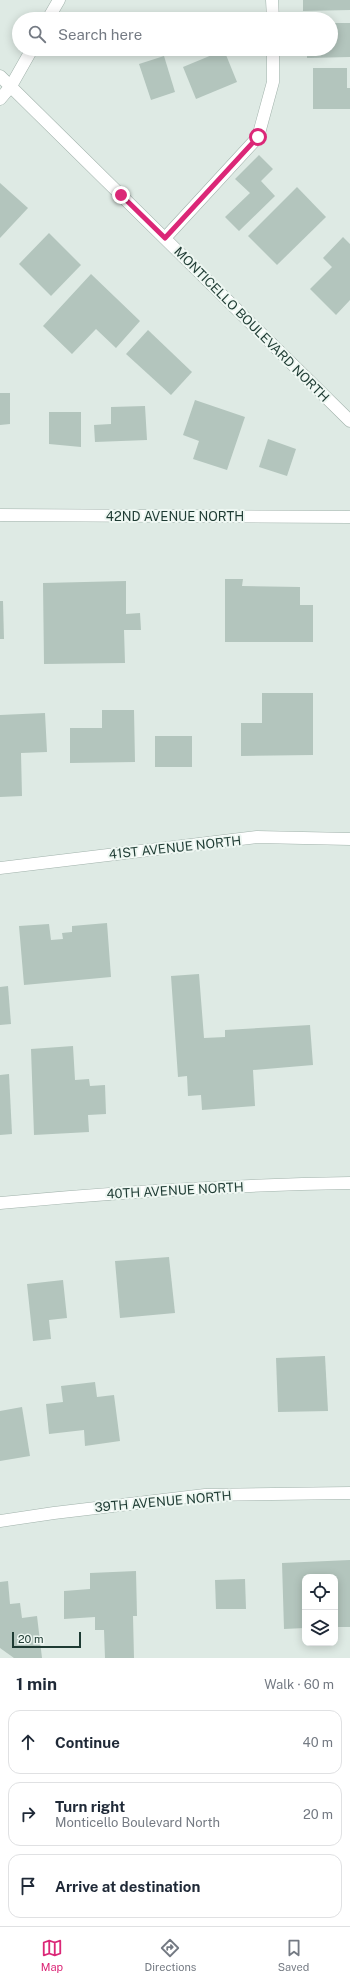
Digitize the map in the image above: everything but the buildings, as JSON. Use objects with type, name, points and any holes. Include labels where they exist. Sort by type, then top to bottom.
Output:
[{"type":"street","points":[[52,12],[59,0]]},
{"type":"street","points":[[272,0],[273,12]]},
{"type":"street","points":[[0,99],[11,86],[28,56]]},
{"type":"street","points":[[165,238],[258,137],[273,82],[273,56]]},
{"type":"street","name":"MONTICELLO BOULEVARD NORTH","points":[[0,76],[350,421]]},
{"type":"street","name":"42ND AVENUE NORTH","points":[[0,515],[350,517]]},
{"type":"street","name":"41ST AVENUE NORTH","points":[[0,868],[257,837],[350,839]]},
{"type":"street","name":"40TH AVENUE NORTH","points":[[0,1203],[92,1194],[350,1183]]},
{"type":"street","name":"39TH AVENUE NORTH","points":[[0,1521],[204,1495],[350,1493]]},
{"type":"route","points":[[121,195],[165,238],[258,137]]}]
